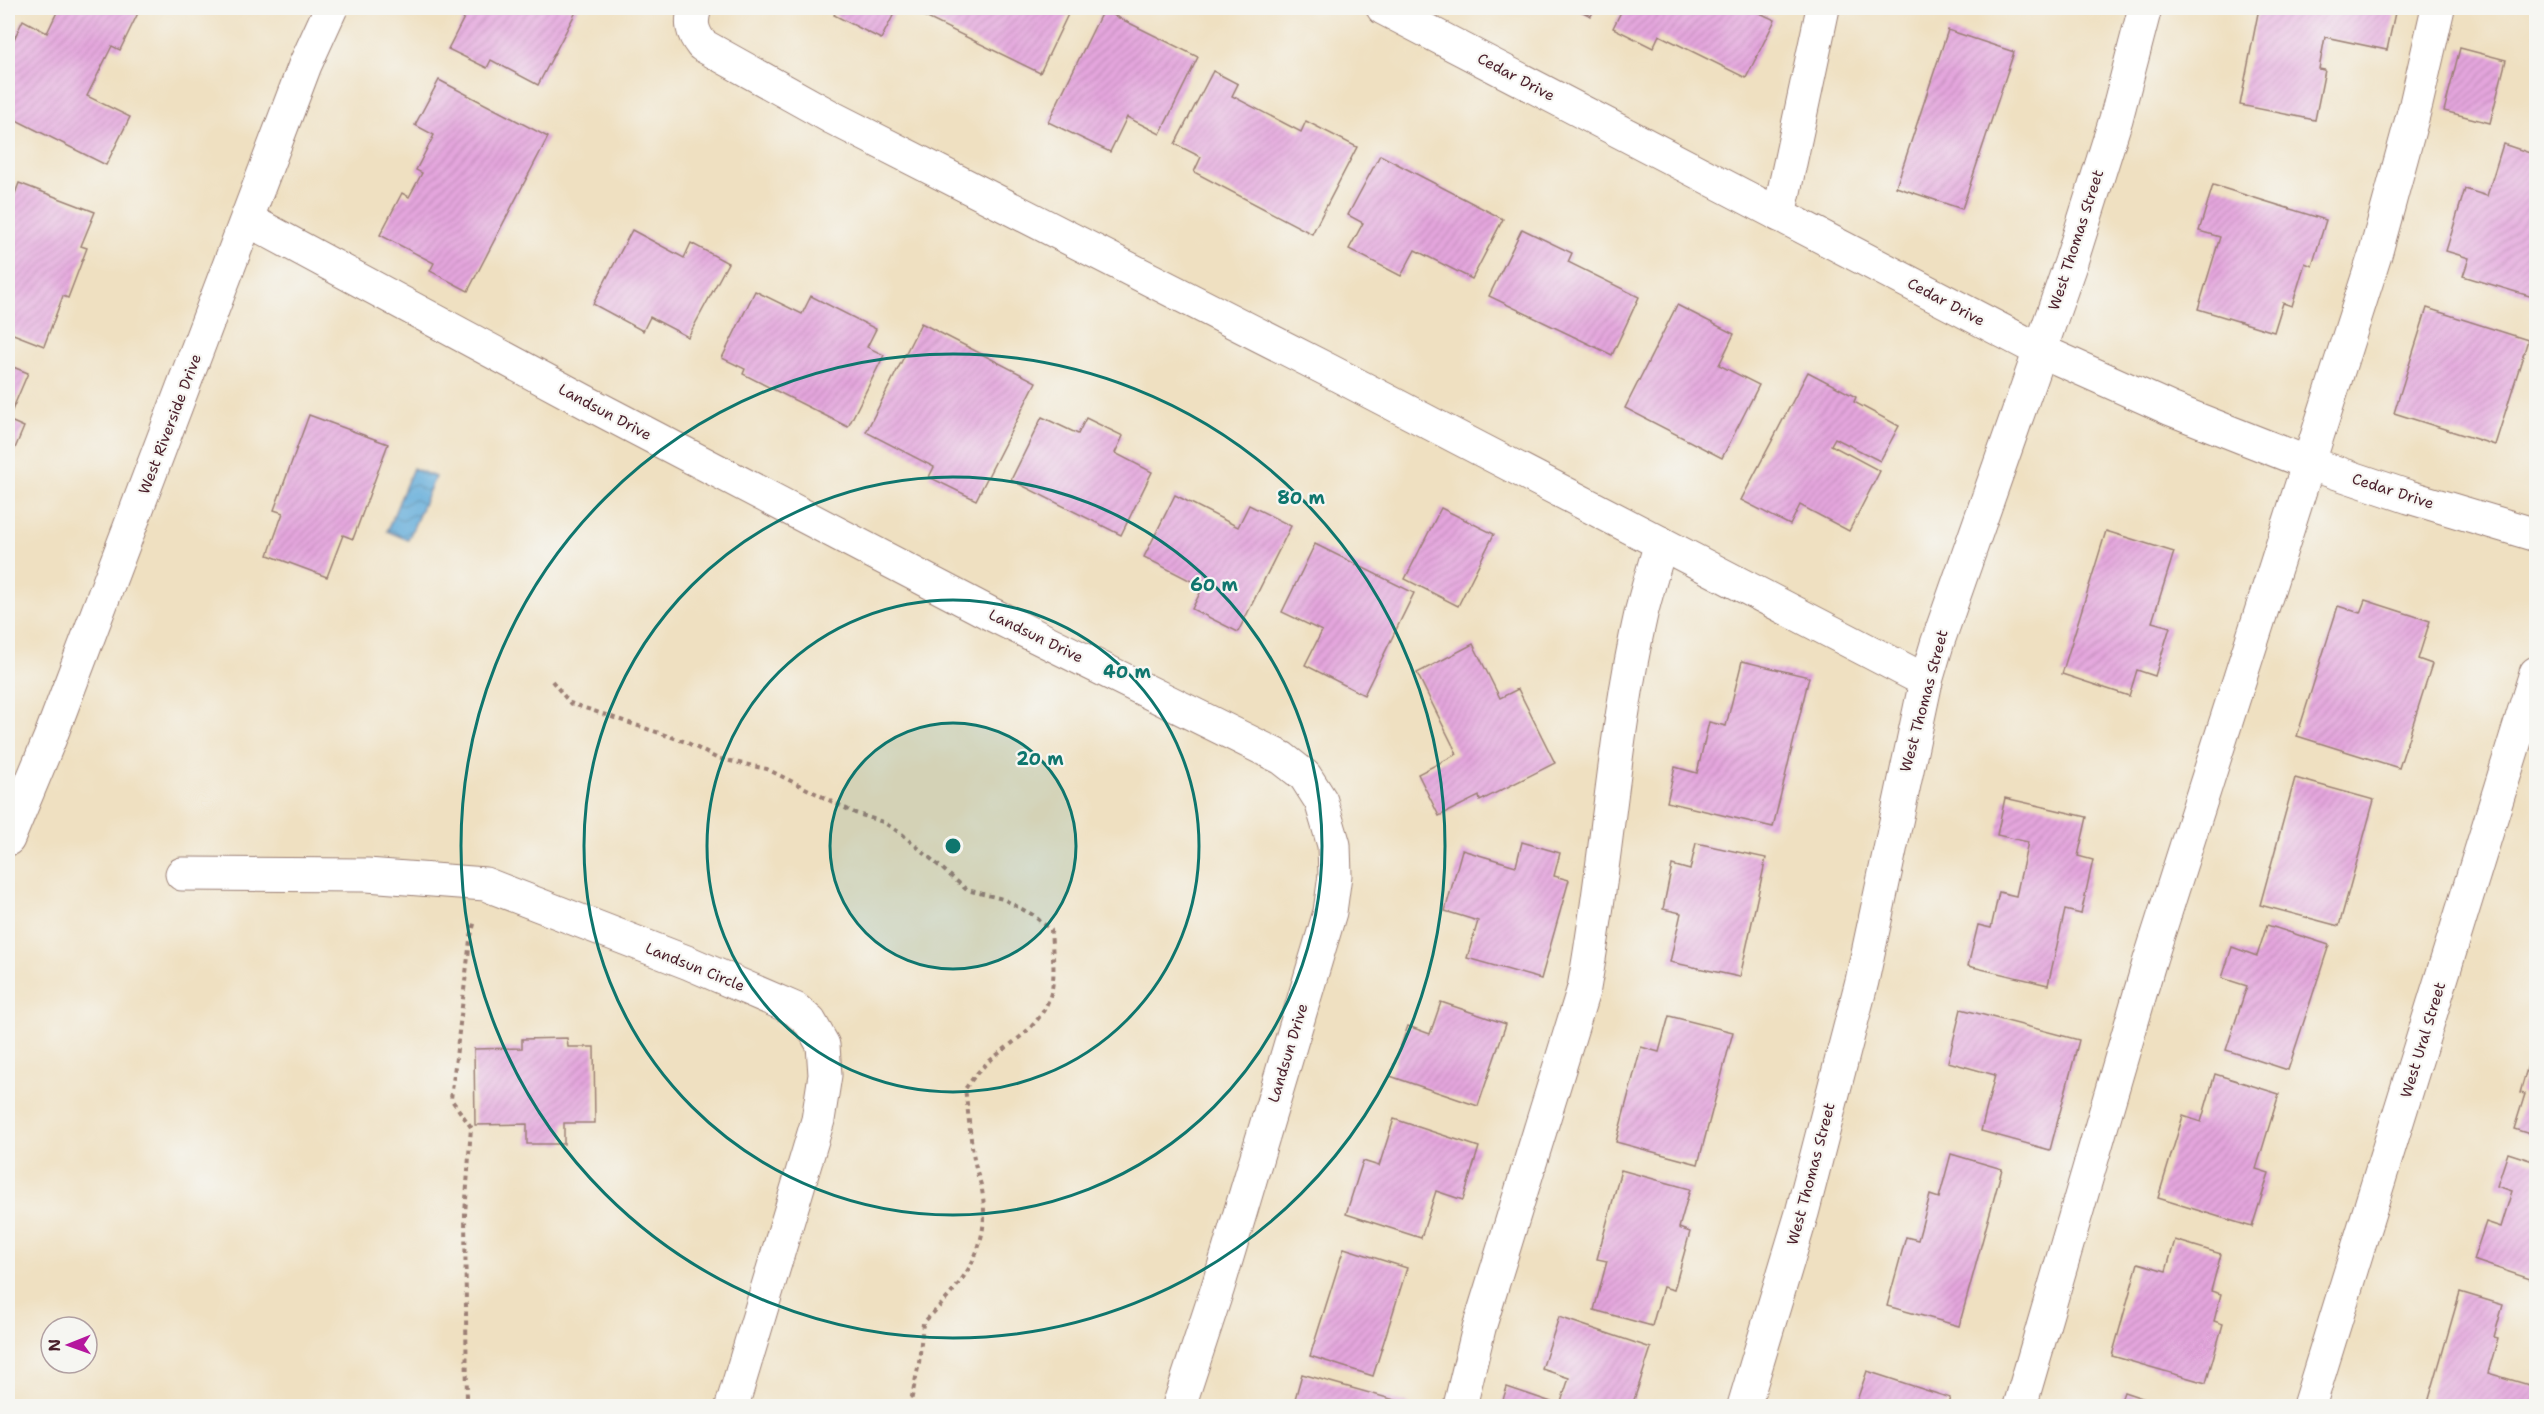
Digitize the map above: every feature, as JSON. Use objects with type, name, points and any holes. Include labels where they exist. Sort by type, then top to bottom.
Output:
[{"type":"street","name":"West Riverside Drive","points":[[8,839],[55,728],[305,65],[331,8]]},
{"type":"street","points":[[696,8],[692,18],[693,34],[702,45],[833,118],[1317,364],[1926,681]]},
{"type":"street","name":"Cedar Drive","points":[[1383,8],[2038,350],[2170,409],[2308,463],[2409,497],[2536,535]]},
{"type":"street","points":[[1779,215],[1823,8]]},
{"type":"street","name":"West Thomas Street","points":[[1744,1407],[1802,1213],[1862,981],[1926,681],[2038,350],[2071,262],[2112,130],[2145,8]]},
{"type":"street","points":[[2020,1407],[2149,963],[2374,255],[2416,104],[2438,8]]},
{"type":"street","name":"Landsun Drive","points":[[248,220],[598,408],[993,615],[1282,758],[1305,776],[1321,801],[1334,845],[1335,875],[1330,912],[1222,1275],[1179,1407]]},
{"type":"street","points":[[1460,1407],[1479,1328],[1584,988],[1594,936],[1630,672],[1641,613],[1660,543]]},
{"type":"street","name":"West Ural Street","points":[[2309,1407],[2536,673]]},
{"type":"street","name":"Landsun Circle","points":[[182,874],[367,875],[485,884],[689,963],[795,1009],[810,1022],[823,1045],[825,1075],[819,1120],[732,1407]]},
{"type":"path","points":[[552,681],[570,703],[686,742],[716,758],[767,769],[855,813],[883,822],[902,834],[967,890],[1003,899],[1033,915],[1051,930],[1053,974],[1050,999],[1036,1022],[1016,1042],[983,1067],[965,1089],[976,1168],[982,1189],[982,1240],[971,1267],[951,1296],[923,1323],[919,1363],[910,1407]]},
{"type":"path","points":[[467,1407],[465,1214],[471,1127],[451,1099],[470,940],[485,884]]},
{"type":"water","points":[[413,468],[435,477],[408,540],[387,531]]},
{"type":"building","points":[[59,8],[140,9],[120,50],[112,46],[87,96],[130,117],[106,165],[8,116],[8,52],[23,20],[47,33]]},
{"type":"building","points":[[469,8],[578,8],[538,85],[491,60],[487,68],[448,49]]},
{"type":"building","points":[[838,8],[897,8],[881,39],[834,15]]},
{"type":"building","points":[[919,8],[1071,8],[1040,73],[917,13]]},
{"type":"building","points":[[1574,8],[1595,8],[1591,16]]},
{"type":"building","points":[[1623,8],[1749,8],[1775,20],[1746,78],[1659,35],[1653,48],[1613,28]]},
{"type":"building","points":[[2259,8],[2396,8],[2387,50],[2325,37],[2319,69],[2325,70],[2315,120],[2240,105]]},
{"type":"building","points":[[1103,10],[1198,57],[1160,134],[1127,117],[1110,152],[1048,122]]},
{"type":"building","points":[[1948,30],[2014,52],[1962,209],[1896,187]]},
{"type":"building","points":[[2460,48],[2506,60],[2490,123],[2444,111]]},
{"type":"building","points":[[1213,71],[1238,84],[1232,96],[1301,132],[1306,121],[1357,147],[1312,234],[1194,172],[1201,157],[1175,144]]},
{"type":"building","points":[[439,80],[548,137],[468,291],[430,271],[434,263],[380,235],[402,193],[409,197],[422,173],[416,170],[434,135],[415,125]]},
{"type":"building","points":[[2503,144],[2536,155],[2536,298],[2463,276],[2469,258],[2446,251],[2465,189],[2487,196]]},
{"type":"building","points":[[1380,155],[1503,219],[1472,279],[1415,250],[1401,276],[1349,249],[1363,223],[1348,215]]},
{"type":"building","points":[[19,183],[95,212],[81,246],[87,248],[68,298],[63,296],[44,346],[8,332],[8,212]]},
{"type":"building","points":[[2213,185],[2326,220],[2312,266],[2305,263],[2292,306],[2283,303],[2274,332],[2198,309],[2220,237],[2199,231]]},
{"type":"building","points":[[1522,229],[1572,253],[1568,262],[1639,297],[1612,355],[1489,296]]},
{"type":"building","points":[[632,230],[684,258],[691,243],[728,263],[688,337],[650,317],[643,331],[593,304]]},
{"type":"building","points":[[755,291],[802,314],[811,296],[876,329],[867,347],[884,355],[848,427],[743,374],[745,369],[722,358]]},
{"type":"building","points":[[1677,305],[1734,334],[1719,365],[1759,385],[1722,458],[1625,408]]},
{"type":"building","points":[[2427,308],[2528,340],[2495,445],[2394,413]]},
{"type":"building","points":[[921,323],[1036,382],[976,500],[929,477],[934,467],[866,432]]},
{"type":"building","points":[[8,365],[28,373],[8,420]]},
{"type":"building","points":[[1808,372],[1856,397],[1854,402],[1899,426],[1880,461],[1835,438],[1831,445],[1880,471],[1849,531],[1800,505],[1790,525],[1741,500]]},
{"type":"building","points":[[309,415],[388,444],[353,539],[343,535],[327,577],[268,555],[283,513],[274,510]]},
{"type":"building","points":[[1042,417],[1078,434],[1086,418],[1123,436],[1115,453],[1152,472],[1121,535],[1011,480]]},
{"type":"building","points":[[8,420],[24,427],[8,465]]},
{"type":"building","points":[[1175,495],[1238,527],[1249,505],[1291,526],[1238,632],[1192,609],[1203,587],[1144,557]]},
{"type":"building","points":[[1441,508],[1494,534],[1458,606],[1405,579]]},
{"type":"building","points":[[2106,531],[2174,552],[2152,622],[2170,627],[2155,676],[2137,670],[2129,696],[2062,674]]},
{"type":"building","points":[[1315,544],[1414,593],[1364,695],[1305,665],[1322,631],[1282,612]]},
{"type":"building","points":[[2365,600],[2430,621],[2418,659],[2432,664],[2399,768],[2297,736],[2338,606],[2360,613]]},
{"type":"building","points":[[1473,644],[1500,698],[1518,689],[1555,763],[1480,801],[1479,796],[1439,816],[1418,774],[1457,754],[1417,673]]},
{"type":"building","points":[[1742,661],[1809,677],[1773,827],[1667,802],[1675,767],[1697,773],[1709,722],[1726,726]]},
{"type":"building","points":[[2295,778],[2374,800],[2339,926],[2260,905]]},
{"type":"building","points":[[2005,798],[2087,817],[2078,856],[2093,860],[2081,914],[2065,910],[2048,985],[1968,966],[1978,925],[1991,928],[1999,892],[2016,896],[2028,842],[1997,835]]},
{"type":"building","points":[[1522,842],[1560,853],[1554,876],[1569,880],[1541,979],[1467,958],[1478,921],[1445,911],[1462,850],[1516,866]]},
{"type":"building","points":[[1696,843],[1766,858],[1740,977],[1670,962],[1681,913],[1663,909],[1672,865],[1690,870]]},
{"type":"building","points":[[2267,925],[2329,945],[2288,1070],[2226,1050],[2247,986],[2222,978],[2232,947],[2257,956]]},
{"type":"building","points":[[1441,1002],[1506,1024],[1478,1106],[1390,1076],[1408,1026],[1430,1034]]},
{"type":"building","points":[[1961,1009],[2079,1040],[2050,1150],[1981,1131],[1995,1075],[1948,1062]]},
{"type":"building","points":[[1669,1016],[1733,1032],[1698,1164],[1616,1142],[1641,1047],[1659,1052]]},
{"type":"building","points":[[567,1038],[568,1047],[594,1047],[595,1123],[564,1123],[564,1144],[527,1144],[527,1124],[475,1125],[474,1049],[522,1048],[522,1039]]},
{"type":"building","points":[[2530,1058],[2536,1060],[2536,1136],[2514,1129],[2525,1094],[2520,1093]]},
{"type":"building","points":[[2215,1074],[2279,1094],[2256,1169],[2269,1173],[2252,1227],[2158,1198],[2183,1116],[2201,1122]]},
{"type":"building","points":[[1394,1119],[1479,1147],[1463,1200],[1436,1191],[1421,1238],[1346,1214],[1363,1161],[1379,1166]]},
{"type":"building","points":[[2508,1153],[2536,1162],[2536,1281],[2473,1260],[2486,1222],[2501,1227],[2512,1191],[2497,1186]]},
{"type":"building","points":[[1951,1154],[2002,1169],[1959,1326],[1887,1306],[1906,1237],[1918,1240],[1930,1195],[1939,1198]]},
{"type":"building","points":[[1621,1170],[1690,1189],[1679,1228],[1690,1232],[1674,1290],[1663,1287],[1652,1326],[1594,1310],[1607,1261],[1597,1259]]},
{"type":"building","points":[[2175,1240],[2221,1254],[2211,1291],[2221,1294],[2214,1321],[2223,1324],[2206,1383],[2112,1356],[2138,1263],[2166,1271]]},
{"type":"building","points":[[1344,1248],[1407,1268],[1373,1376],[1310,1356]]},
{"type":"building","points":[[2460,1292],[2503,1305],[2494,1337],[2498,1338],[2488,1373],[2536,1387],[2536,1406],[2427,1406]]},
{"type":"building","points":[[1559,1317],[1651,1348],[1632,1406],[1501,1406],[1507,1387],[1560,1405],[1569,1378],[1542,1369]]},
{"type":"building","points":[[1867,1371],[1950,1398],[1947,1406],[1855,1406]]},
{"type":"building","points":[[1302,1374],[1409,1404],[1409,1406],[1293,1406]]},
{"type":"building","points":[[2124,1392],[2166,1406],[2119,1406]]}]
